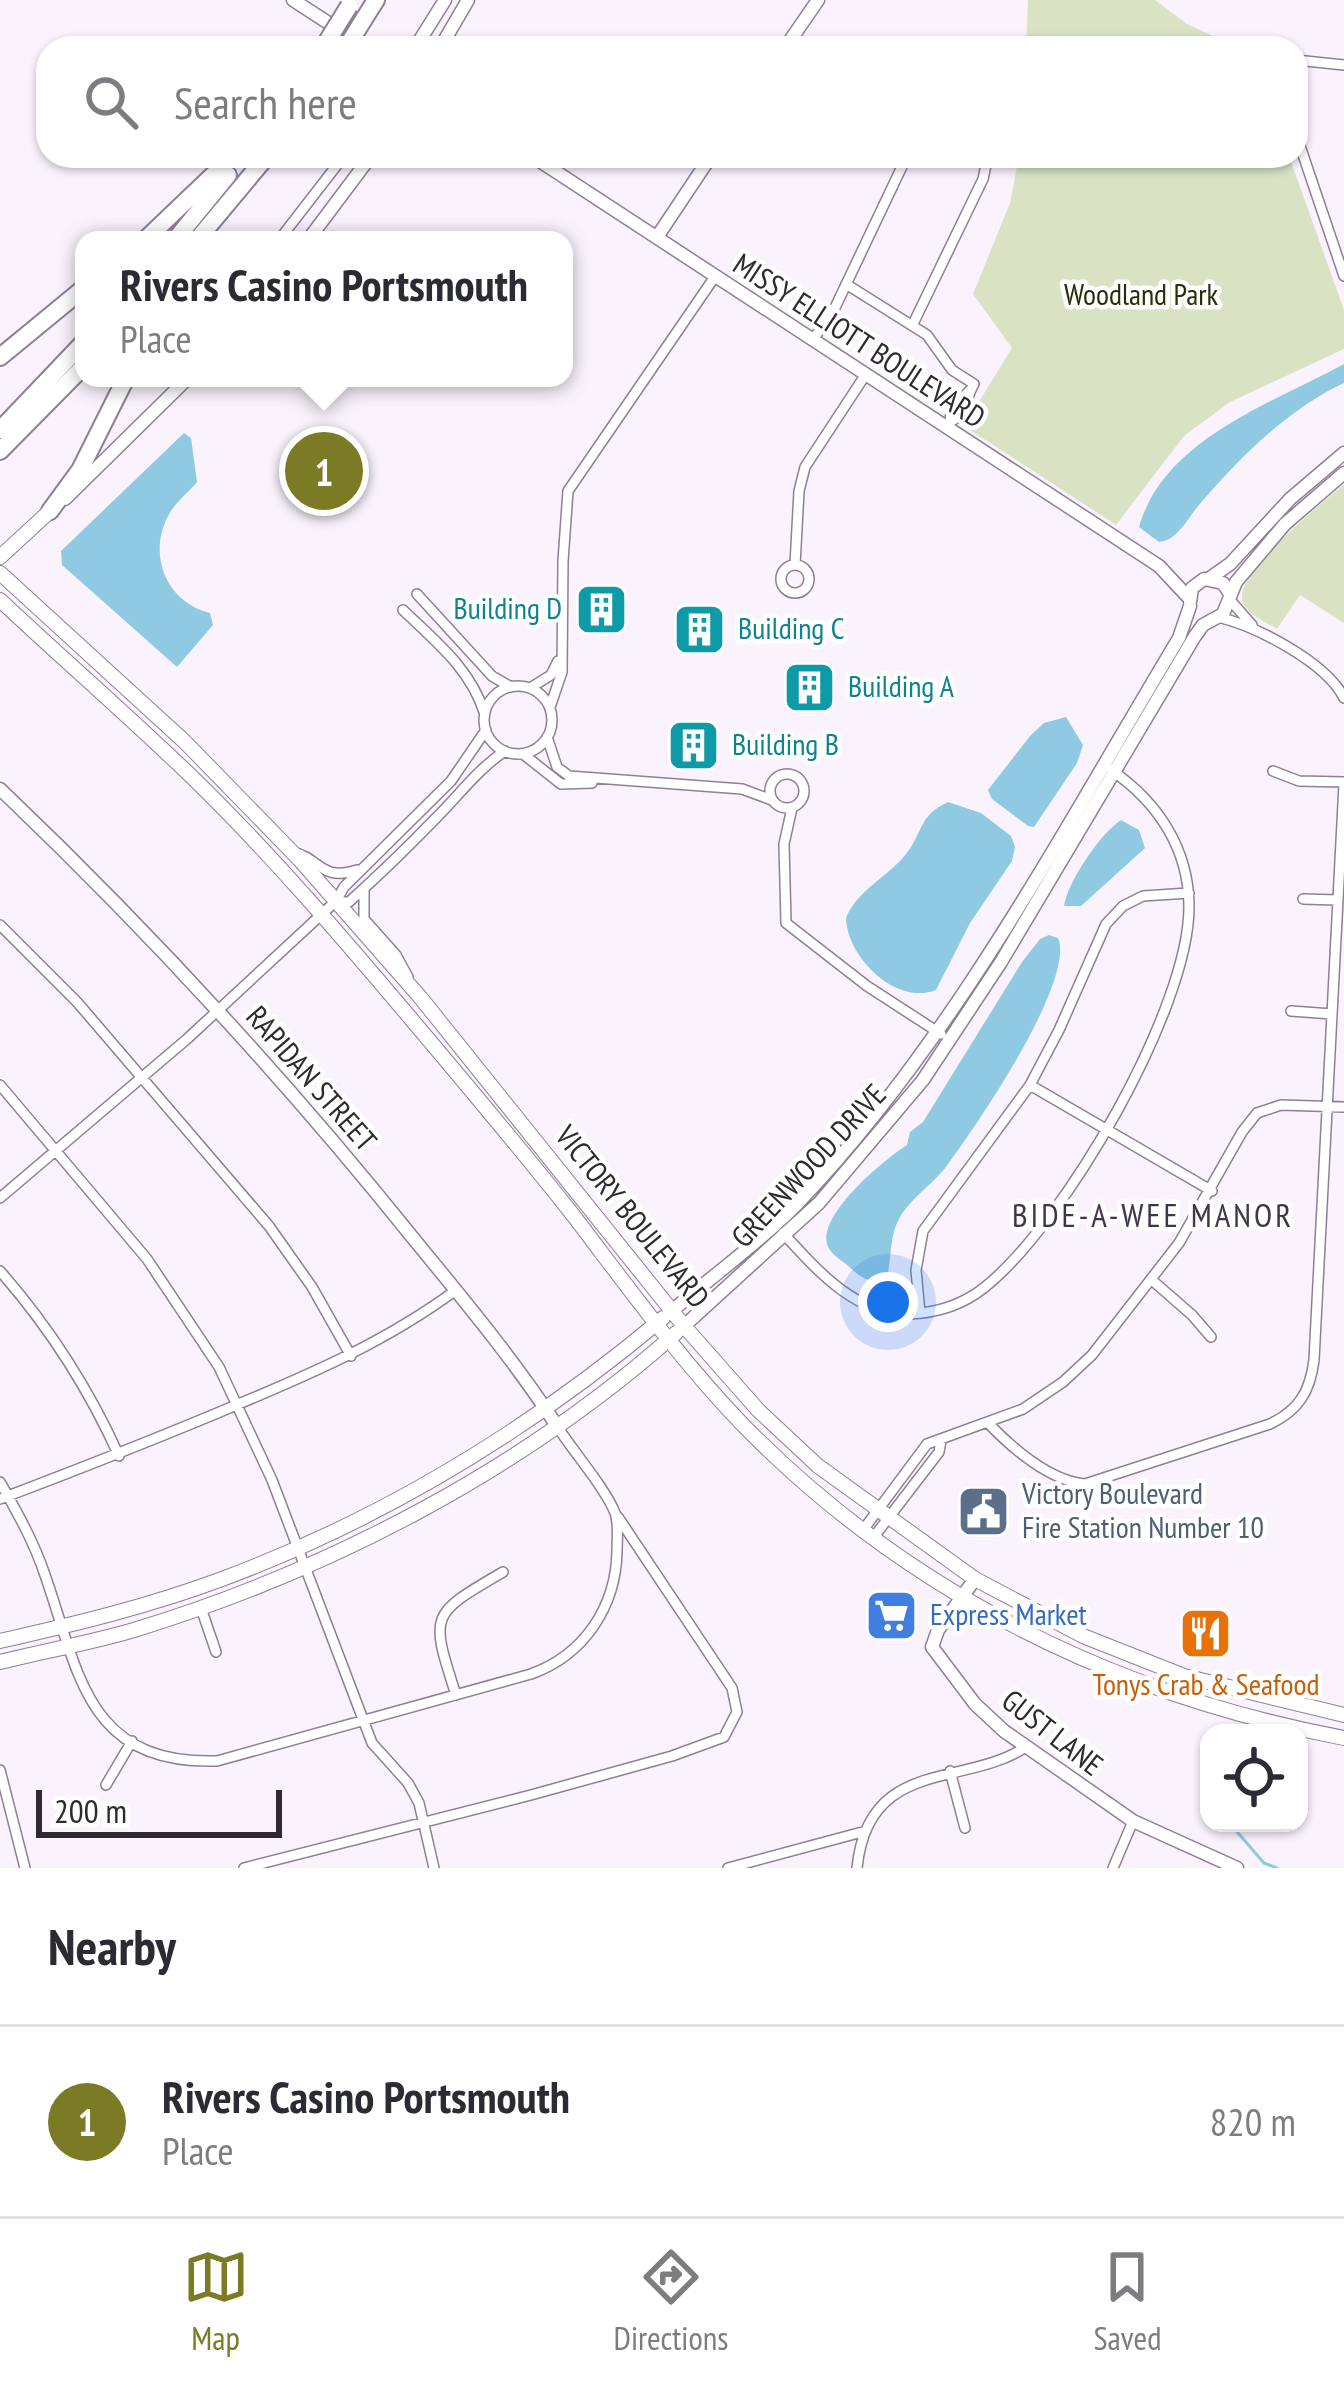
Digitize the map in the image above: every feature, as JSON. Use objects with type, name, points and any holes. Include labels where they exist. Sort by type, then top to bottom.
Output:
[{"type":"highway","points":[[353,36],[376,0]]},
{"type":"highway","points":[[330,36],[351,3]]},
{"type":"highway","points":[[154,231],[220,168]]},
{"type":"highway","points":[[182,231],[234,168]]},
{"type":"highway","points":[[204,231],[257,168]]},
{"type":"highway","points":[[217,231],[259,168]]},
{"type":"highway","points":[[0,357],[75,295]]},
{"type":"highway","points":[[0,430],[75,351]]},
{"type":"highway","points":[[0,452],[75,376]]},
{"type":"highway","points":[[50,511],[80,470],[122,387]]},
{"type":"main road","points":[[0,557],[50,511]]},
{"type":"main road","name":"VICTORY BOULEVARD","points":[[0,573],[185,742],[292,852],[420,997],[684,1326],[758,1410],[818,1466],[975,1579],[1049,1620],[1154,1665],[1234,1691],[1344,1715]]},
{"type":"main road","name":"VICTORY BOULEVARD","points":[[0,601],[196,782],[322,915],[481,1103],[669,1340],[768,1449],[868,1534],[959,1597],[1064,1652],[1212,1708],[1344,1738]]},
{"type":"main road","name":"GREENWOOD DRIVE","points":[[0,1641],[196,1588],[297,1547],[407,1494],[546,1408],[672,1311]]},
{"type":"main road","name":"GREENWOOD DRIVE","points":[[0,1662],[201,1608],[304,1566],[425,1508],[557,1426],[684,1326]]},
{"type":"street","points":[[293,0],[348,36]]},
{"type":"street","points":[[423,36],[445,0]]},
{"type":"street","points":[[447,36],[468,0]]},
{"type":"street","points":[[793,36],[818,0]]},
{"type":"street","points":[[1308,60],[1344,65]]},
{"type":"street","points":[[286,231],[335,168]]},
{"type":"street","points":[[315,231],[361,168]]},
{"type":"street","name":"MISSY ELLIOTT BOULEVARD","points":[[551,168],[1159,566],[1190,602]]},
{"type":"street","points":[[657,237],[703,168]]},
{"type":"street","points":[[813,339],[832,314],[901,168]]},
{"type":"street","points":[[913,324],[985,168]]},
{"type":"street","points":[[1307,168],[1344,277]]},
{"type":"street","points":[[550,707],[562,672],[568,490],[716,275]]},
{"type":"street","points":[[846,284],[927,335],[972,388],[961,396],[948,424]]},
{"type":"street","points":[[795,565],[805,466],[866,374]]},
{"type":"street","points":[[50,511],[98,470],[179,387]]},
{"type":"street","points":[[1344,453],[1276,512],[1230,564],[1195,584],[1190,602],[1199,616],[1261,632],[1319,669],[1344,698]]},
{"type":"street","points":[[1215,618],[1285,524],[1344,473]]},
{"type":"street","name":"MISSY ELLIOTT BOULEVARD","points":[[1159,566],[1207,579]]},
{"type":"street","points":[[1207,579],[1223,583],[1261,632]]},
{"type":"street","points":[[403,610],[464,669],[477,691],[486,730],[505,751],[521,753],[540,746],[552,717],[544,698],[530,688],[511,687],[492,676],[416,594]]},
{"type":"street","name":"GREENWOOD DRIVE","points":[[1109,768],[1179,638],[1190,602]]},
{"type":"street","name":"GREENWOOD DRIVE","points":[[684,1326],[786,1236],[859,1160],[944,1036],[1195,636],[1215,618]]},
{"type":"street","points":[[530,688],[550,675],[561,656]]},
{"type":"street","points":[[484,714],[496,694],[511,687]]},
{"type":"street","points":[[0,1198],[322,915],[362,868],[451,781],[486,730]]},
{"type":"street","points":[[547,737],[556,766],[569,776],[603,782]]},
{"type":"street","points":[[336,901],[349,902],[474,775],[505,751]]},
{"type":"street","points":[[521,753],[561,784],[742,789],[788,774],[802,783],[804,795],[792,808],[784,844]]},
{"type":"street","points":[[775,1224],[831,1282],[861,1302],[887,1312],[920,1313],[955,1305],[992,1282],[1046,1218],[1106,1128],[1168,1000],[1186,940],[1189,892],[1180,854],[1165,821],[1109,768]]},
{"type":"street","points":[[989,1424],[1054,1474],[1084,1484],[1270,1424],[1298,1406],[1308,1388],[1314,1360],[1344,783],[1299,781],[1273,771]]},
{"type":"street","points":[[773,780],[769,790],[784,844],[786,923],[867,986],[944,1036]]},
{"type":"street","name":"RAPIDAN STREET","points":[[0,789],[124,909],[348,1157],[456,1290],[557,1426]]},
{"type":"street","points":[[742,789],[792,808]]},
{"type":"street","points":[[292,852],[306,855],[330,874],[362,868]]},
{"type":"street","points":[[364,888],[364,919],[396,956],[420,997]]},
{"type":"street","points":[[920,1313],[916,1270],[923,1232],[1030,1084],[1114,914],[1143,896],[1189,892]]},
{"type":"street","points":[[1304,899],[1338,900]]},
{"type":"street","points":[[0,925],[143,1077],[280,1240],[313,1287],[351,1356]]},
{"type":"street","points":[[1291,1011],[1332,1014]]},
{"type":"street","name":"GREENWOOD DRIVE","points":[[672,1311],[775,1224],[944,1036]]},
{"type":"street","points":[[1030,1084],[1212,1191]]},
{"type":"street","points":[[0,1085],[177,1300],[239,1404],[363,1721],[378,1754],[413,1791],[434,1868]]},
{"type":"street","points":[[868,1534],[927,1444],[1023,1409],[1063,1382],[1092,1354],[1153,1281],[1257,1113],[1282,1105],[1344,1107]]},
{"type":"street","points":[[0,1271],[77,1371],[118,1456]]},
{"type":"street","points":[[1153,1281],[1211,1337]]},
{"type":"street","points":[[4,1498],[118,1456],[351,1356],[393,1334],[456,1290]]},
{"type":"street","points":[[244,1868],[672,1756],[712,1744],[728,1732],[737,1712],[732,1688],[557,1426]]},
{"type":"street","points":[[0,1482],[4,1498],[34,1546],[89,1701],[132,1742],[166,1757],[218,1761],[544,1670],[582,1642],[612,1591],[617,1555],[615,1513]]},
{"type":"street","points":[[455,1695],[438,1638],[440,1619],[457,1599],[503,1572]]},
{"type":"street","name":"GUST LANE","points":[[975,1579],[938,1630],[933,1652],[977,1706],[1132,1821],[1228,1866]]},
{"type":"street","points":[[201,1608],[216,1652]]},
{"type":"street","points":[[106,1785],[132,1742]]},
{"type":"street","points":[[857,1868],[866,1831],[883,1807],[909,1786],[1010,1756],[1028,1746]]},
{"type":"street","points":[[0,1770],[25,1868]]},
{"type":"street","points":[[950,1771],[965,1828]]},
{"type":"street","points":[[1113,1868],[1132,1821]]},
{"type":"street","points":[[728,1868],[866,1831]]},
{"type":"green space","points":[[1028,0],[1155,0],[1213,36],[1026,36]]},
{"type":"green space","name":"Woodland Park","points":[[1017,168],[1293,168],[1344,310],[1344,349],[1230,402],[1184,436],[1116,525],[964,426],[1012,348],[973,294],[1010,203]]},
{"type":"green space","points":[[1344,485],[1344,623],[1300,595],[1277,629],[1247,608],[1242,598],[1244,586],[1283,538]]},
{"type":"water","points":[[1344,364],[1344,383],[1265,436],[1171,538],[1159,542],[1139,527],[1152,496],[1196,447],[1254,410]]},
{"type":"water","points":[[184,433],[191,438],[197,482],[164,526],[160,558],[171,586],[194,607],[210,613],[213,625],[177,667],[62,565],[61,551]]},
{"type":"water","points":[[1066,717],[1083,745],[1077,763],[1034,827],[1028,826],[992,799],[988,790],[1030,736],[1044,723]]},
{"type":"water","points":[[948,802],[981,813],[1011,836],[1012,861],[970,923],[936,990],[905,991],[890,985],[864,962],[846,918],[857,899],[906,854],[931,813]]},
{"type":"water","points":[[1121,820],[1139,830],[1145,848],[1081,906],[1064,906],[1086,859]]},
{"type":"water","points":[[1049,935],[1058,938],[1060,958],[1020,1053],[948,1164],[899,1219],[886,1281],[864,1278],[828,1247],[827,1231],[833,1217],[856,1188],[907,1145],[910,1132],[923,1122],[1022,962]]},
{"type":"waterway","points":[[1237,1832],[1264,1863],[1277,1868]]},
{"type":"place","name":"Rivers Casino Portsmouth","points":[[324,471]]},
{"type":"place","name":"Building D","points":[[601,609]]},
{"type":"place","name":"Building C","points":[[699,629]]},
{"type":"place","name":"Building A","points":[[809,687]]},
{"type":"place","name":"Building B","points":[[693,745]]},
{"type":"place","name":"Victory Boulevard Fire Station Number 10","points":[[983,1511]]},
{"type":"place","name":"Express Market","points":[[891,1615]]},
{"type":"place","name":"Tonys Crab & Seafood","points":[[1206,1633]]},
{"type":"district","name":"BIDE-A-WEE MANOR","points":[[1153,1215]]}]
